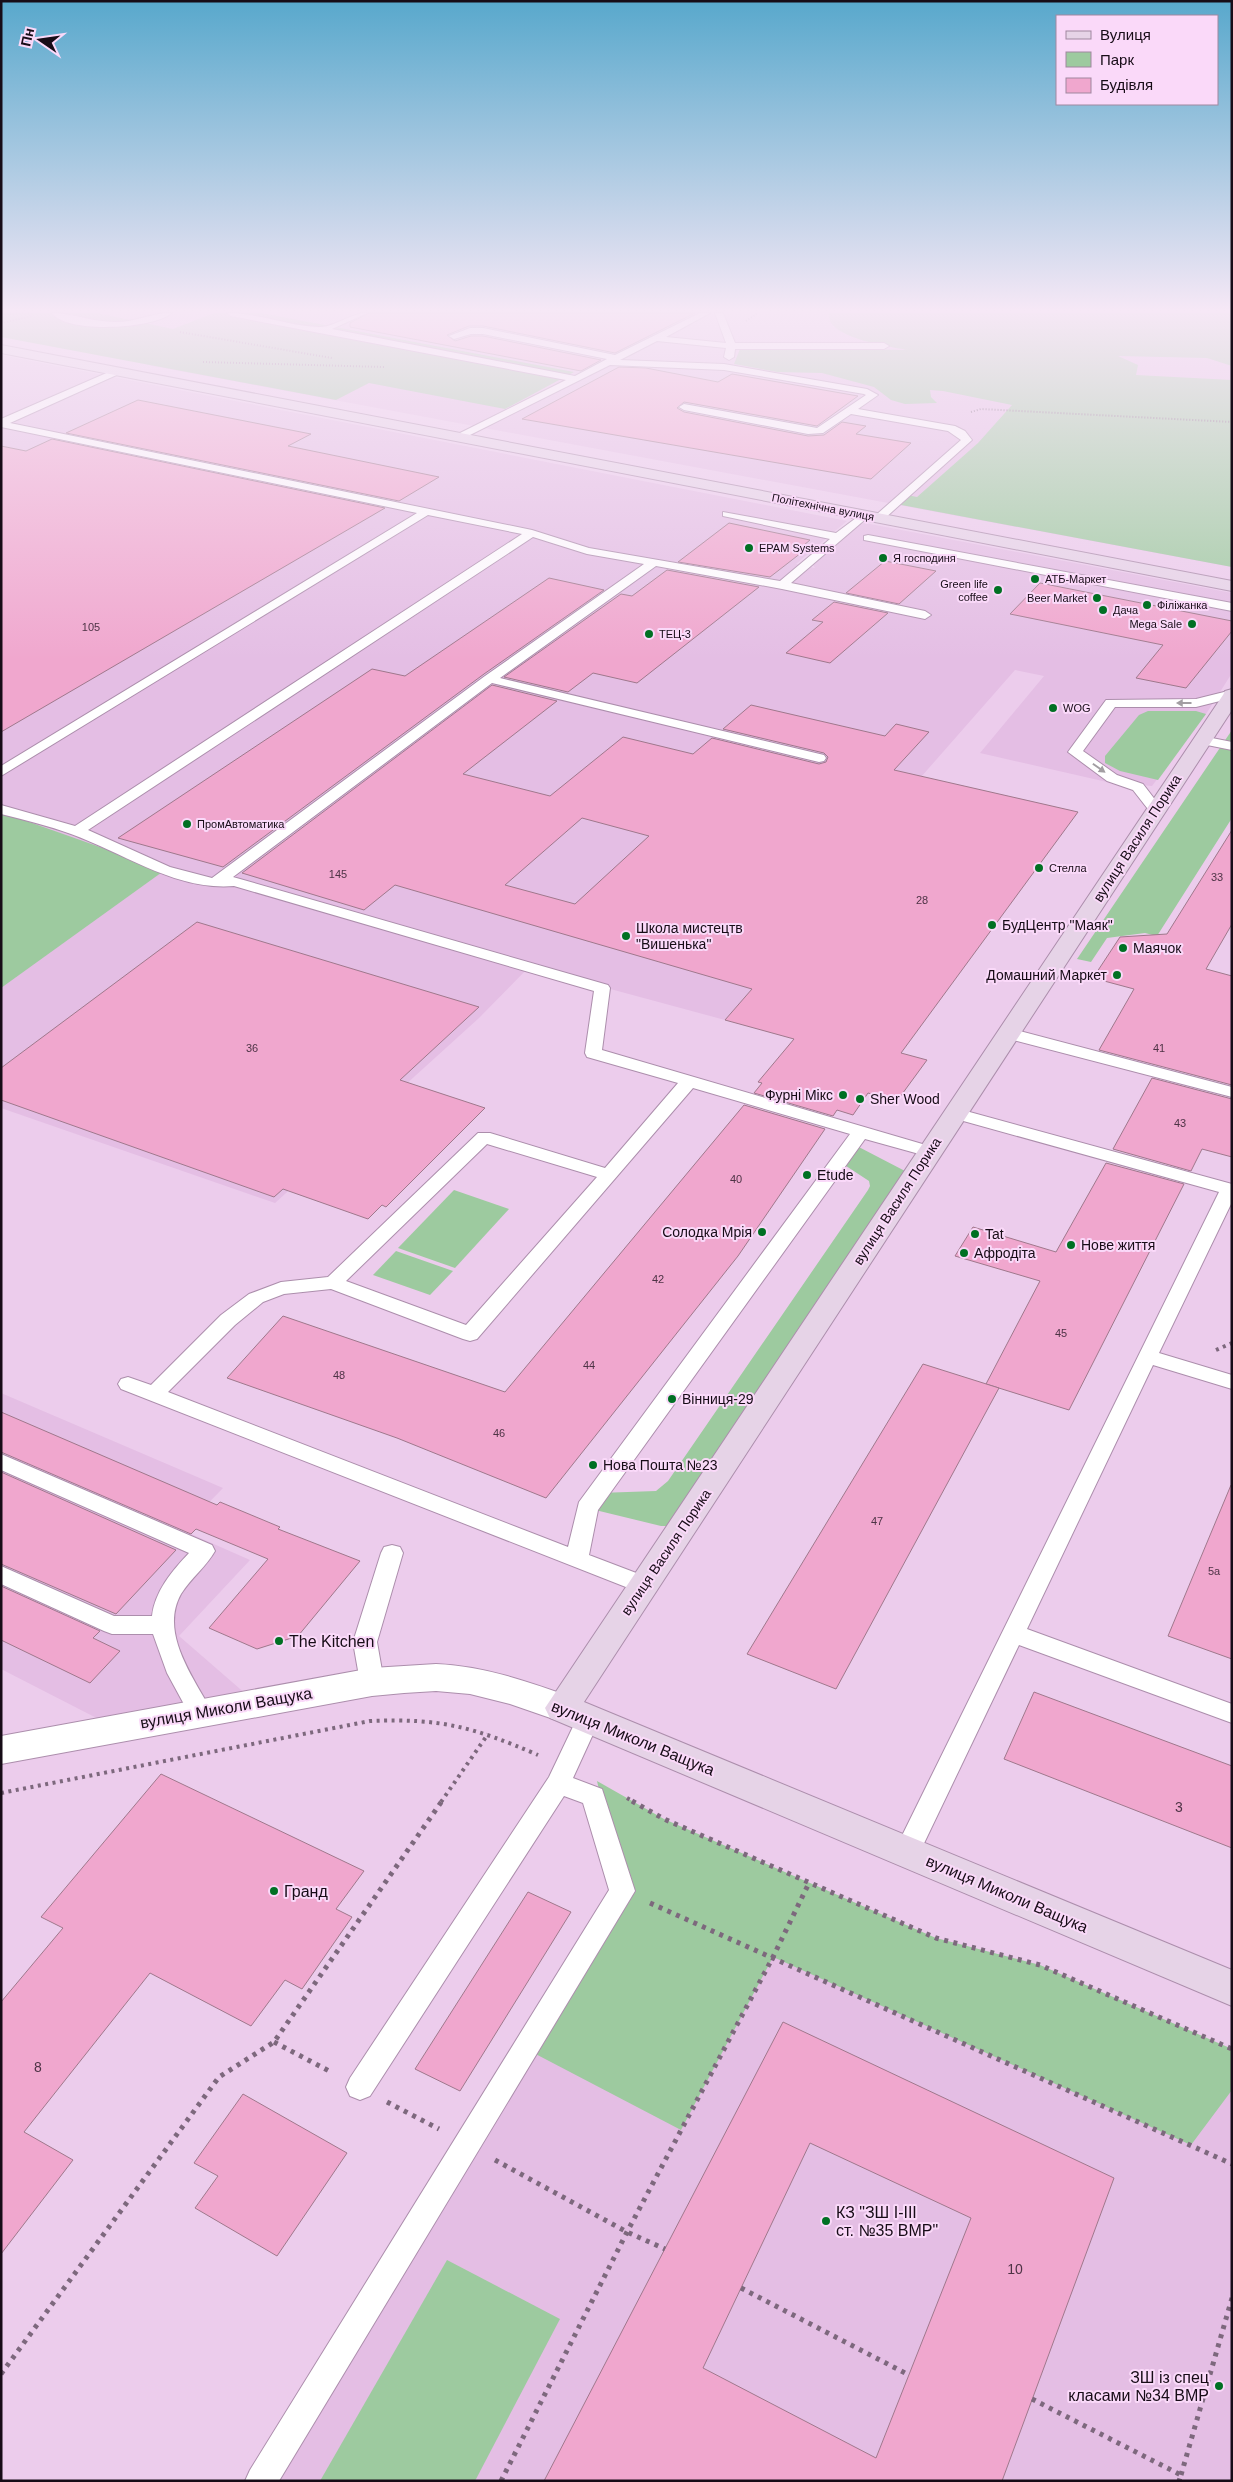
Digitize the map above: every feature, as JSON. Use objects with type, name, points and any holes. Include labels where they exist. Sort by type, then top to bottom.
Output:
[{"type":"street","name":"Політехнічна вулиця","points":[[418,429],[1232,586]]},
{"type":"street","name":"вулиця Василя Порика","points":[[575,1713],[644,1585],[1232,694]]},
{"type":"street","name":"вулиця Миколи Ващука","points":[[1,1750],[200,1712],[372,1682],[435,1678],[468,1680],[506,1689],[575,1713],[1232,1988]]},
{"type":"lane","points":[[29,429],[532,533],[587,551],[782,586],[925,615]]},
{"type":"lane","points":[[460,437],[477,429]]},
{"type":"lane","points":[[802,429],[819,431],[822,429]]},
{"type":"lane","points":[[880,518],[968,440],[961,433],[953,429]]},
{"type":"lane","points":[[1,772],[427,511]]},
{"type":"lane","points":[[727,514],[838,537]]},
{"type":"lane","points":[[782,586],[864,515]]},
{"type":"lane","points":[[77,831],[532,533]]},
{"type":"lane","points":[[868,538],[1232,607]]},
{"type":"lane","points":[[1034,569],[1051,551]]},
{"type":"lane","points":[[215,883],[490,679],[653,563]]},
{"type":"lane","points":[[490,679],[819,758]]},
{"type":"lane","points":[[1156,810],[1138,787],[1112,778],[1075,752],[1111,703],[1196,703],[1232,694]]},
{"type":"lane","points":[[1202,740],[1232,746]]},
{"type":"lane","points":[[1,809],[77,831],[165,870],[215,883],[235,882],[602,988],[593,1053],[930,1152]]},
{"type":"lane","points":[[1008,1033],[1232,1092]]},
{"type":"lane","points":[[155,1393],[228,1320],[256,1298],[281,1288],[333,1283],[470,1334],[689,1082]]},
{"type":"lane","points":[[907,1852],[1230,1189],[955,1113]]},
{"type":"lane","points":[[577,1559],[587,1508],[861,1132]]},
{"type":"lane","points":[[333,1283],[484,1137],[608,1175]]},
{"type":"lane","points":[[1148,1357],[1232,1382]]},
{"type":"lane","points":[[128,1384],[644,1585]]},
{"type":"lane","points":[[1,1462],[204,1550],[182,1574],[167,1602],[164,1625],[169,1653],[200,1712]]},
{"type":"lane","points":[[372,1682],[365,1642],[392,1553]]},
{"type":"lane","points":[[1,1574],[112,1625],[164,1625]]},
{"type":"lane","points":[[1013,1633],[1232,1714]]},
{"type":"lane","points":[[360,2087],[563,1775],[575,1713]]},
{"type":"lane","points":[[261,2481],[622,1891],[593,1796],[563,1775]]},
{"type":"path","points":[[1,1793],[370,1722],[419,1720],[447,1723],[488,1734],[563,1775]]},
{"type":"path","points":[[1,2374],[219,2077],[274,2042],[488,1734]]},
{"type":"path","points":[[622,1795],[664,1819],[936,1938],[1040,1965],[1232,2049]]},
{"type":"path","points":[[501,2481],[627,2232],[773,1957],[809,1883]]},
{"type":"path","points":[[622,1891],[1232,2164]]},
{"type":"path","points":[[741,2288],[907,2374]]},
{"type":"path","points":[[1032,2399],[1180,2478],[1232,2298]]},
{"type":"shaded area","points":[[1,429],[377,429],[847,521],[796,564],[815,568],[813,565],[860,524],[865,523],[1232,593],[1232,673],[1206,714],[1152,786],[1107,782],[980,753],[1044,676],[1015,670],[907,793],[920,796],[725,1020],[529,967],[479,1018],[275,1203],[1,1108]]},
{"type":"shaded area","points":[[490,429],[1232,429],[1232,567]]},
{"type":"shaded area","points":[[1,1393],[223,1488],[182,1530],[250,1560],[179,1636],[255,1702],[116,1728],[1,1669]]},
{"type":"shaded area","name":"КЗ \"ЗШ І-ІІІ ст. №35 ВМР\"","points":[[622,1891],[936,1938],[1040,1965],[1232,2049],[1232,2481],[261,2481]]},
{"type":"green space","points":[[991,429],[1232,429],[1232,567],[896,504],[907,495],[917,497],[978,443]]},
{"type":"green space","points":[[1148,711],[1196,711],[1206,714],[1158,780],[1120,771],[1105,763],[1105,756],[1139,715]]},
{"type":"green space","points":[[1232,730],[1232,818],[1157,936],[1145,933],[1107,938],[1091,962],[1077,959]]},
{"type":"green space","points":[[1,812],[165,870],[1,988]]},
{"type":"green space","points":[[853,1144],[905,1171],[672,1526],[661,1526],[587,1508],[599,1493],[656,1491],[668,1481],[868,1190],[870,1186],[869,1181],[840,1162]]},
{"type":"green space","points":[[454,1190],[509,1209],[455,1268],[398,1248]]},
{"type":"green space","points":[[396,1251],[453,1271],[430,1295],[373,1275]]},
{"type":"green space","points":[[597,1781],[664,1819],[936,1938],[1040,1965],[1232,2049],[1232,2090],[1191,2145],[773,1957],[681,2130],[526,2049],[622,1891]]},
{"type":"green space","points":[[447,2260],[560,2319],[475,2481],[320,2481]]},
{"type":"building","points":[[75,429],[285,429],[311,434],[288,446],[439,477],[399,501],[66,433]]},
{"type":"building","points":[[579,429],[771,429],[808,436],[824,435],[833,429],[862,429],[856,434],[911,443],[871,479]]},
{"type":"building","points":[[52,439],[385,508],[1,732],[1,446],[26,451]]},
{"type":"building","name":"EPAM Systems","points":[[729,523],[810,540],[804,545],[810,546],[770,577],[678,562]]},
{"type":"building","points":[[885,561],[936,571],[899,604],[846,593]]},
{"type":"building","points":[[667,570],[759,587],[637,683],[593,673],[568,692],[504,677],[621,594],[632,596]]},
{"type":"building","points":[[549,578],[604,590],[484,674],[223,867],[118,838],[372,669],[405,676]]},
{"type":"building","points":[[1040,583],[1232,621],[1232,631],[1186,688],[1136,678],[1163,645],[1010,614]]},
{"type":"building","points":[[834,602],[888,613],[830,663],[786,653],[823,622],[812,620]]},
{"type":"building","points":[[492,685],[557,701],[463,774],[550,796],[623,737],[693,754],[712,738],[819,764],[826,762],[828,757],[824,753],[723,729],[751,705],[885,736],[896,724],[929,732],[894,770],[1078,812],[901,1053],[927,1060],[897,1101],[868,1093],[853,1115],[837,1110],[833,1116],[754,1093],[762,1083],[758,1082],[794,1039],[725,1020],[752,989],[395,885],[364,910],[242,873]],"holes":[[[582,818],[649,836],[575,904],[505,885]]]},
{"type":"building","points":[[1232,830],[1232,924],[1206,969],[1232,976],[1232,1085],[1099,1050],[1134,989],[1093,978],[1120,937],[1167,934]]},
{"type":"building","points":[[197,922],[479,1007],[400,1080],[485,1108],[386,1207],[382,1205],[368,1219],[283,1189],[274,1197],[1,1100],[1,1068]]},
{"type":"building","points":[[1152,1078],[1232,1099],[1232,1157],[1202,1149],[1191,1171],[1113,1149]]},
{"type":"building","points":[[744,1105],[825,1129],[738,1256],[546,1498],[397,1438],[227,1378],[283,1316],[505,1392]]},
{"type":"building","points":[[1106,1163],[1184,1184],[1069,1410],[986,1384],[1040,1281],[955,1256],[973,1227],[1056,1252]]},
{"type":"building","points":[[923,1364],[999,1388],[836,1689],[747,1654]]},
{"type":"building","points":[[1,1412],[217,1505],[220,1502],[280,1527],[278,1529],[360,1561],[298,1636],[257,1649],[209,1628],[268,1559],[196,1529],[191,1534],[1,1452]]},
{"type":"building","points":[[1,1472],[176,1550],[116,1614],[1,1564]]},
{"type":"building","points":[[1232,1485],[1232,1659],[1168,1636]]},
{"type":"building","points":[[1,1586],[100,1631],[93,1638],[120,1651],[90,1683],[1,1640]]},
{"type":"building","points":[[1034,1692],[1232,1766],[1232,1848],[1004,1759]]},
{"type":"building","points":[[161,1774],[364,1871],[336,1909],[352,1917],[302,1989],[285,1980],[251,2026],[150,1973],[24,2132],[73,2160],[1,2254],[1,2002],[63,1928],[41,1917]]},
{"type":"building","points":[[528,1892],[571,1912],[460,2091],[415,2069]]},
{"type":"building","points":[[783,2022],[1114,2178],[1002,2481],[544,2481]],"holes":[[[810,2143],[971,2218],[876,2458],[703,2368]]]},
{"type":"building","points":[[243,2094],[347,2153],[277,2256],[195,2208],[218,2176],[194,2163]]},
{"type":"place","name":"EPAM Systems","points":[[749,548]]},
{"type":"place","name":"Я господиня","points":[[883,558]]},
{"type":"place","name":"АТБ-Маркет","points":[[1035,579]]},
{"type":"place","name":"Green life coffee","points":[[998,590]]},
{"type":"place","name":"Beer Market","points":[[1097,598]]},
{"type":"place","name":"Філіжанка","points":[[1147,605]]},
{"type":"place","name":"Дача","points":[[1103,610]]},
{"type":"place","name":"Mega Sale","points":[[1192,624]]},
{"type":"place","name":"ТЕЦ-3","points":[[649,634]]},
{"type":"place","name":"WOG","points":[[1053,708]]},
{"type":"place","name":"ПромАвтоматика","points":[[187,824]]},
{"type":"place","name":"Стелла","points":[[1039,868]]},
{"type":"place","name":"БудЦентр \"Маяк\"","points":[[992,925]]},
{"type":"place","name":"Школа мистецтв \"Вишенька\"","points":[[626,936]]},
{"type":"place","name":"Маячок","points":[[1123,948]]},
{"type":"place","name":"Домашний Маркет","points":[[1117,975]]},
{"type":"place","name":"Фурні Мікс","points":[[843,1095]]},
{"type":"place","name":"Sher Wood","points":[[860,1099]]},
{"type":"place","name":"Etude","points":[[807,1175]]},
{"type":"place","name":"Солодка Мрія","points":[[762,1232]]},
{"type":"place","name":"Tat","points":[[975,1234]]},
{"type":"place","name":"Нове життя","points":[[1071,1245]]},
{"type":"place","name":"Афродіта","points":[[964,1253]]},
{"type":"place","name":"Вінниця-29","points":[[672,1399]]},
{"type":"place","name":"Нова Пошта №23","points":[[593,1465]]},
{"type":"place","name":"The Kitchen","points":[[279,1641]]},
{"type":"place","name":"Гранд","points":[[274,1891]]},
{"type":"place","name":"КЗ \"ЗШ І-ІІІ ст. №35 ВМР\"","points":[[826,2221]]},
{"type":"place","name":"ЗШ із спец класами №34 ВМР","points":[[1219,2386]]}]
